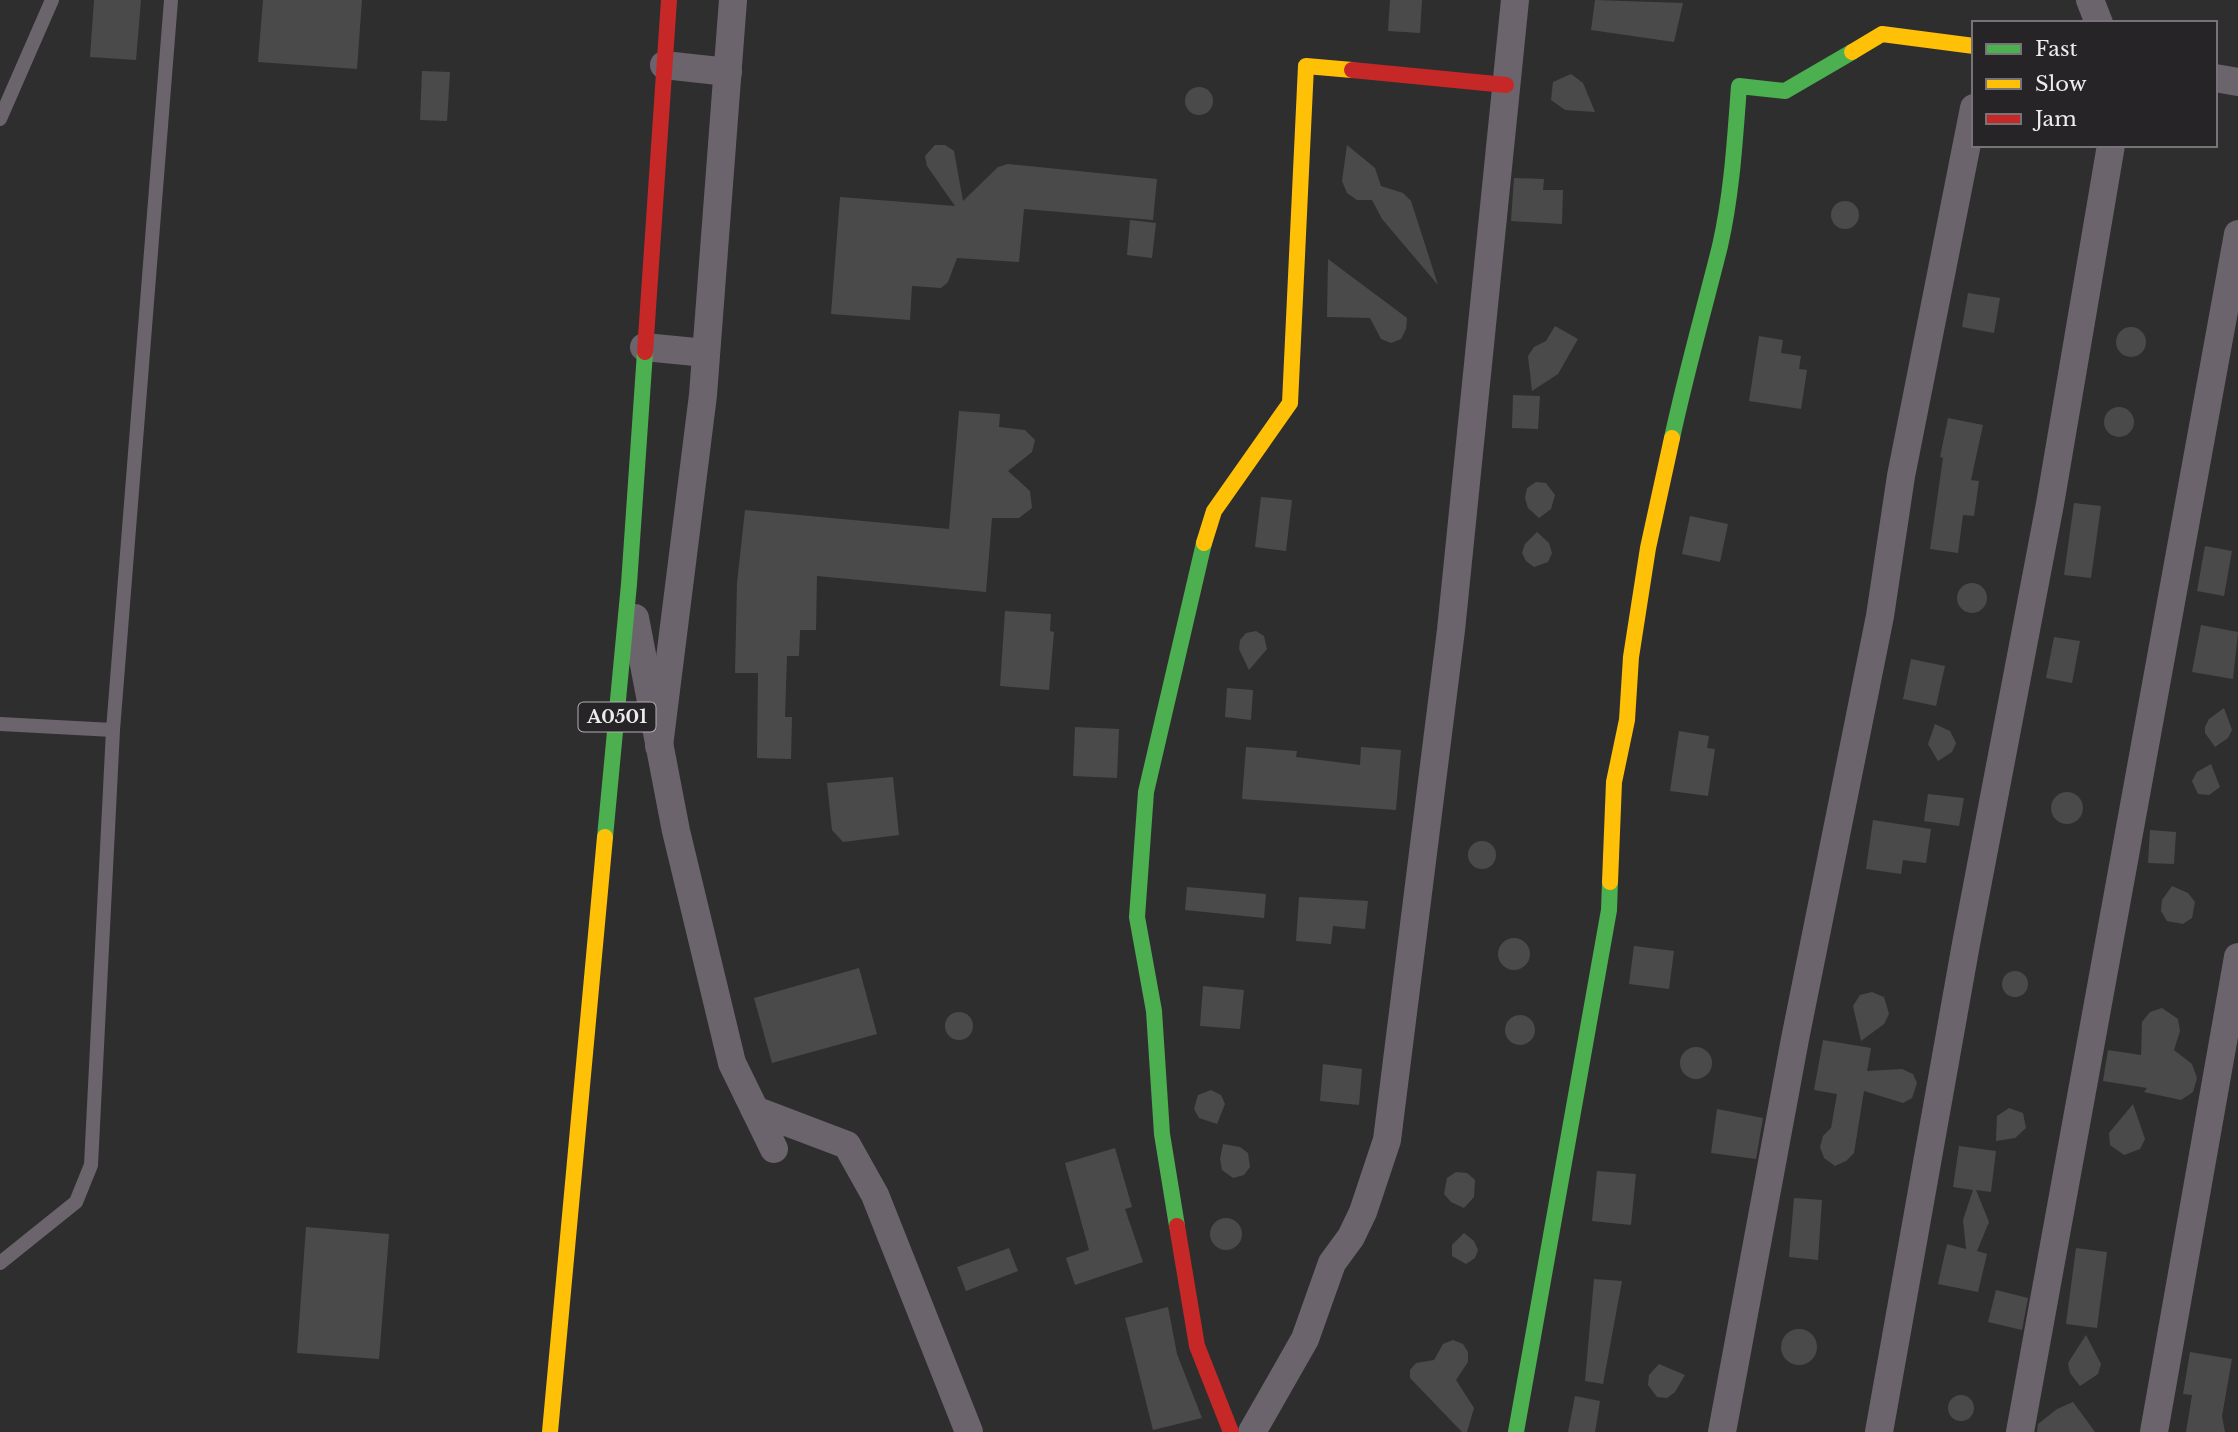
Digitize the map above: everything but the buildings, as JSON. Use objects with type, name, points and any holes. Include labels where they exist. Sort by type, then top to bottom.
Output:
[{"type":"main road","name":"A0501","points":[[550,1432],[629,584],[669,0]]},
{"type":"main road","points":[[1516,1432],[1609,910],[1614,782],[1627,720],[1631,657],[1648,548],[1689,358],[1720,244],[1732,171],[1740,86],[1785,91],[1882,34],[1972,46]]},
{"type":"main road","points":[[1231,1432],[1198,1346],[1162,1134],[1154,1011],[1137,917],[1146,792],[1194,578],[1214,511],[1290,403],[1306,66],[1506,85]]},
{"type":"street","points":[[659,746],[706,353],[733,0]]},
{"type":"street","points":[[1252,1432],[1305,1339],[1332,1263],[1351,1237],[1363,1212],[1387,1140],[1451,630],[1515,0]]},
{"type":"street","points":[[2090,0],[2098,21]]},
{"type":"street","points":[[664,65],[727,72]]},
{"type":"street","points":[[2217,78],[2238,82]]},
{"type":"street","points":[[1722,1432],[1793,1053],[1880,616],[1911,421],[1972,118]]},
{"type":"street","points":[[1880,1432],[1966,944],[2050,504],[2110,147]]},
{"type":"street","points":[[2020,1432],[2238,234]]},
{"type":"street","points":[[644,347],[706,353]]},
{"type":"street","points":[[629,584],[676,831],[732,1063],[774,1149]]},
{"type":"street","points":[[2154,1432],[2238,957]]},
{"type":"street","points":[[755,1110],[847,1145],[875,1195],[969,1432]]},
{"type":"lane","points":[[0,119],[52,0]]},
{"type":"lane","points":[[0,1263],[76,1202],[91,1165],[113,730],[171,0]]},
{"type":"lane","points":[[0,724],[113,730]]},
{"type":"traffic: fast","points":[[1672,438],[1724,226],[1739,86],[1785,91],[1852,52]]},
{"type":"traffic: fast","points":[[605,837],[629,584],[645,352]]},
{"type":"traffic: fast","points":[[1177,1226],[1162,1134],[1154,1011],[1137,917],[1146,792],[1204,543]]},
{"type":"traffic: fast","points":[[1516,1432],[1609,910],[1610,882]]},
{"type":"traffic: slow","points":[[1852,52],[1882,34],[1972,46]]},
{"type":"traffic: slow","points":[[1204,543],[1214,511],[1290,403],[1306,66],[1352,70]]},
{"type":"traffic: slow","points":[[1610,882],[1614,782],[1627,720],[1631,657],[1648,548],[1672,438]]},
{"type":"traffic: slow","points":[[550,1432],[605,837]]},
{"type":"traffic: jam","points":[[645,352],[669,0]]},
{"type":"traffic: jam","points":[[1352,70],[1506,85]]},
{"type":"traffic: jam","points":[[1177,1226],[1197,1346],[1231,1432]]}]
